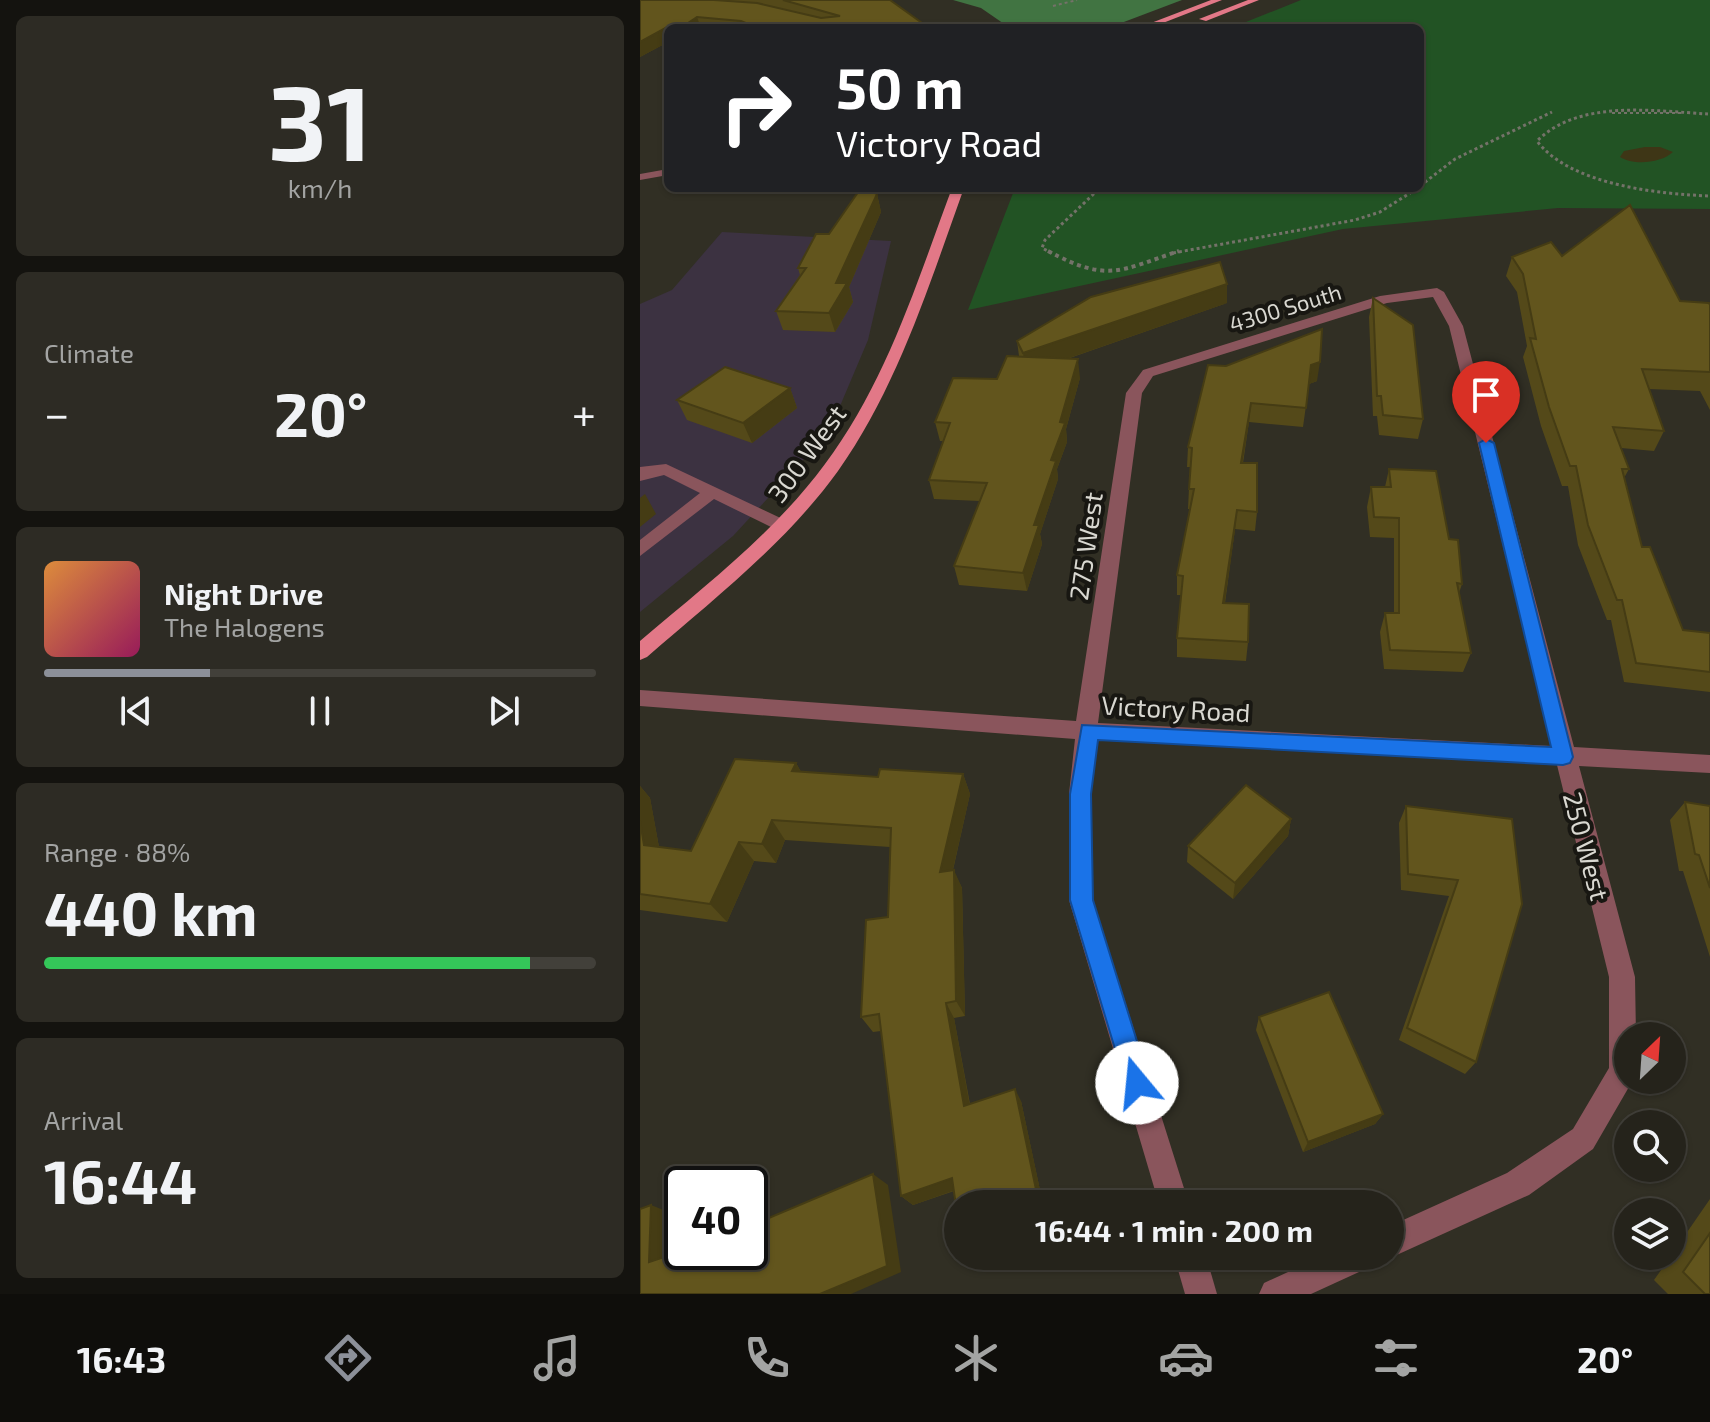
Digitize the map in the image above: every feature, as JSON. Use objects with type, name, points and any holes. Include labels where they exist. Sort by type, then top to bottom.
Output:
[{"type":"main road","points":[[1153,24],[1218,0]]},
{"type":"main road","points":[[1191,24],[1255,0]]},
{"type":"main road","name":"300 West","points":[[640,652],[783,526],[853,436],[904,334],[957,192]]},
{"type":"street","points":[[640,177],[664,173]]},
{"type":"street","name":"4300 South","points":[[1148,373],[1385,299],[1437,292]]},
{"type":"street","name":"250 West","points":[[1404,1236],[1518,1184],[1583,1139],[1623,1071],[1622,977],[1563,757],[1554,708],[1456,326],[1437,292]]},
{"type":"street","name":"275 West","points":[[1148,373],[1134,393],[1091,682],[1089,731],[1080,794],[1081,900],[1170,1190]]},
{"type":"street","points":[[640,476],[666,469],[783,526]]},
{"type":"street","points":[[640,550],[712,492]]},
{"type":"street","name":"Victory Road","points":[[640,698],[1089,731],[1710,764]]},
{"type":"street","points":[[1194,1270],[1201,1294]]},
{"type":"street","points":[[1275,1294],[1328,1270]]},
{"type":"path","points":[[1053,6],[1077,0]]},
{"type":"path","points":[[1708,114],[1638,111],[1601,114],[1558,125],[1537,141],[1541,150],[1559,160],[1641,190],[1710,196]]},
{"type":"path","points":[[1424,183],[1455,159],[1552,112]]},
{"type":"path","points":[[1096,192],[1045,240],[1042,248],[1078,267],[1113,273],[1183,250],[1355,220],[1380,212],[1411,192]]},
{"type":"shaded area","points":[[722,232],[891,241],[868,340],[829,432],[733,536],[640,612],[640,304],[672,290]]},
{"type":"green space","points":[[953,0],[1182,0],[1119,24],[1004,24],[981,8]]},
{"type":"green space","points":[[1301,0],[1710,0],[1710,209],[1558,208],[1343,229],[968,310],[1013,192],[1424,192],[1424,24],[1241,24]]},
{"type":"sand","points":[[1660,147],[1673,152],[1662,159],[1647,162],[1632,162],[1620,157],[1624,151]]},
{"type":"building","points":[[640,0],[757,3],[821,18],[840,16],[783,0],[890,0],[923,24],[748,24],[697,17],[686,24],[664,24],[664,29],[640,42]]},
{"type":"building","points":[[858,192],[877,194],[836,283],[847,283],[829,313],[776,311],[806,268],[798,268],[816,234],[829,234]]},
{"type":"building","points":[[1630,205],[1680,301],[1710,305],[1710,372],[1642,369],[1664,431],[1613,427],[1629,469],[1622,469],[1642,547],[1650,547],[1683,630],[1710,633],[1710,672],[1636,663],[1622,600],[1617,600],[1588,525],[1576,466],[1570,466],[1549,407],[1530,338],[1536,339],[1523,274],[1512,257],[1551,242],[1562,256]]},
{"type":"building","points":[[1220,262],[1227,284],[1023,353],[1017,341],[1091,297]]},
{"type":"building","points":[[1373,298],[1413,325],[1423,419],[1383,415],[1381,396],[1377,396]]},
{"type":"building","points":[[1322,329],[1320,362],[1311,365],[1306,408],[1251,403],[1241,463],[1257,463],[1257,512],[1237,510],[1223,603],[1249,604],[1248,642],[1177,638],[1183,576],[1177,575],[1194,489],[1189,489],[1192,448],[1188,447],[1208,365],[1226,366]]},
{"type":"building","points":[[1007,356],[1078,359],[1060,422],[1065,423],[1051,460],[1056,461],[1034,525],[1039,525],[1023,573],[954,566],[987,483],[929,480],[950,423],[935,422],[953,378],[997,379]]},
{"type":"building","points":[[725,367],[790,388],[743,423],[677,400]]},
{"type":"building","points":[[1389,469],[1436,471],[1449,539],[1458,540],[1462,584],[1457,583],[1471,653],[1390,650],[1385,613],[1399,613],[1399,518],[1374,517],[1371,487],[1391,487]]},
{"type":"building","points":[[735,759],[796,763],[792,771],[878,777],[880,769],[963,774],[940,872],[954,870],[956,1001],[946,1003],[964,1106],[1015,1089],[1036,1190],[954,1190],[952,1178],[901,1196],[879,1014],[861,1017],[866,920],[888,917],[891,828],[772,820],[762,844],[739,842],[710,904],[640,894],[640,821],[644,845],[691,851]]},
{"type":"building","points":[[1246,785],[1291,819],[1235,883],[1188,846]]},
{"type":"building","points":[[1685,802],[1710,806],[1710,888],[1699,855],[1695,854]]},
{"type":"building","points":[[1406,806],[1512,819],[1522,904],[1476,1062],[1407,1028],[1458,880],[1408,874]]},
{"type":"building","points":[[1329,992],[1383,1114],[1308,1142],[1259,1017]]},
{"type":"building","points":[[873,1174],[887,1266],[820,1294],[640,1294],[640,1209],[651,1205],[649,1262],[664,1257],[664,1270],[768,1270],[768,1218]]},
{"type":"building","points":[[1710,1233],[1710,1294],[1705,1294],[1683,1272]]},
{"type":"route","points":[[1137,1083],[1081,900],[1080,794],[1089,731],[1563,757],[1554,708],[1486,443]]}]
